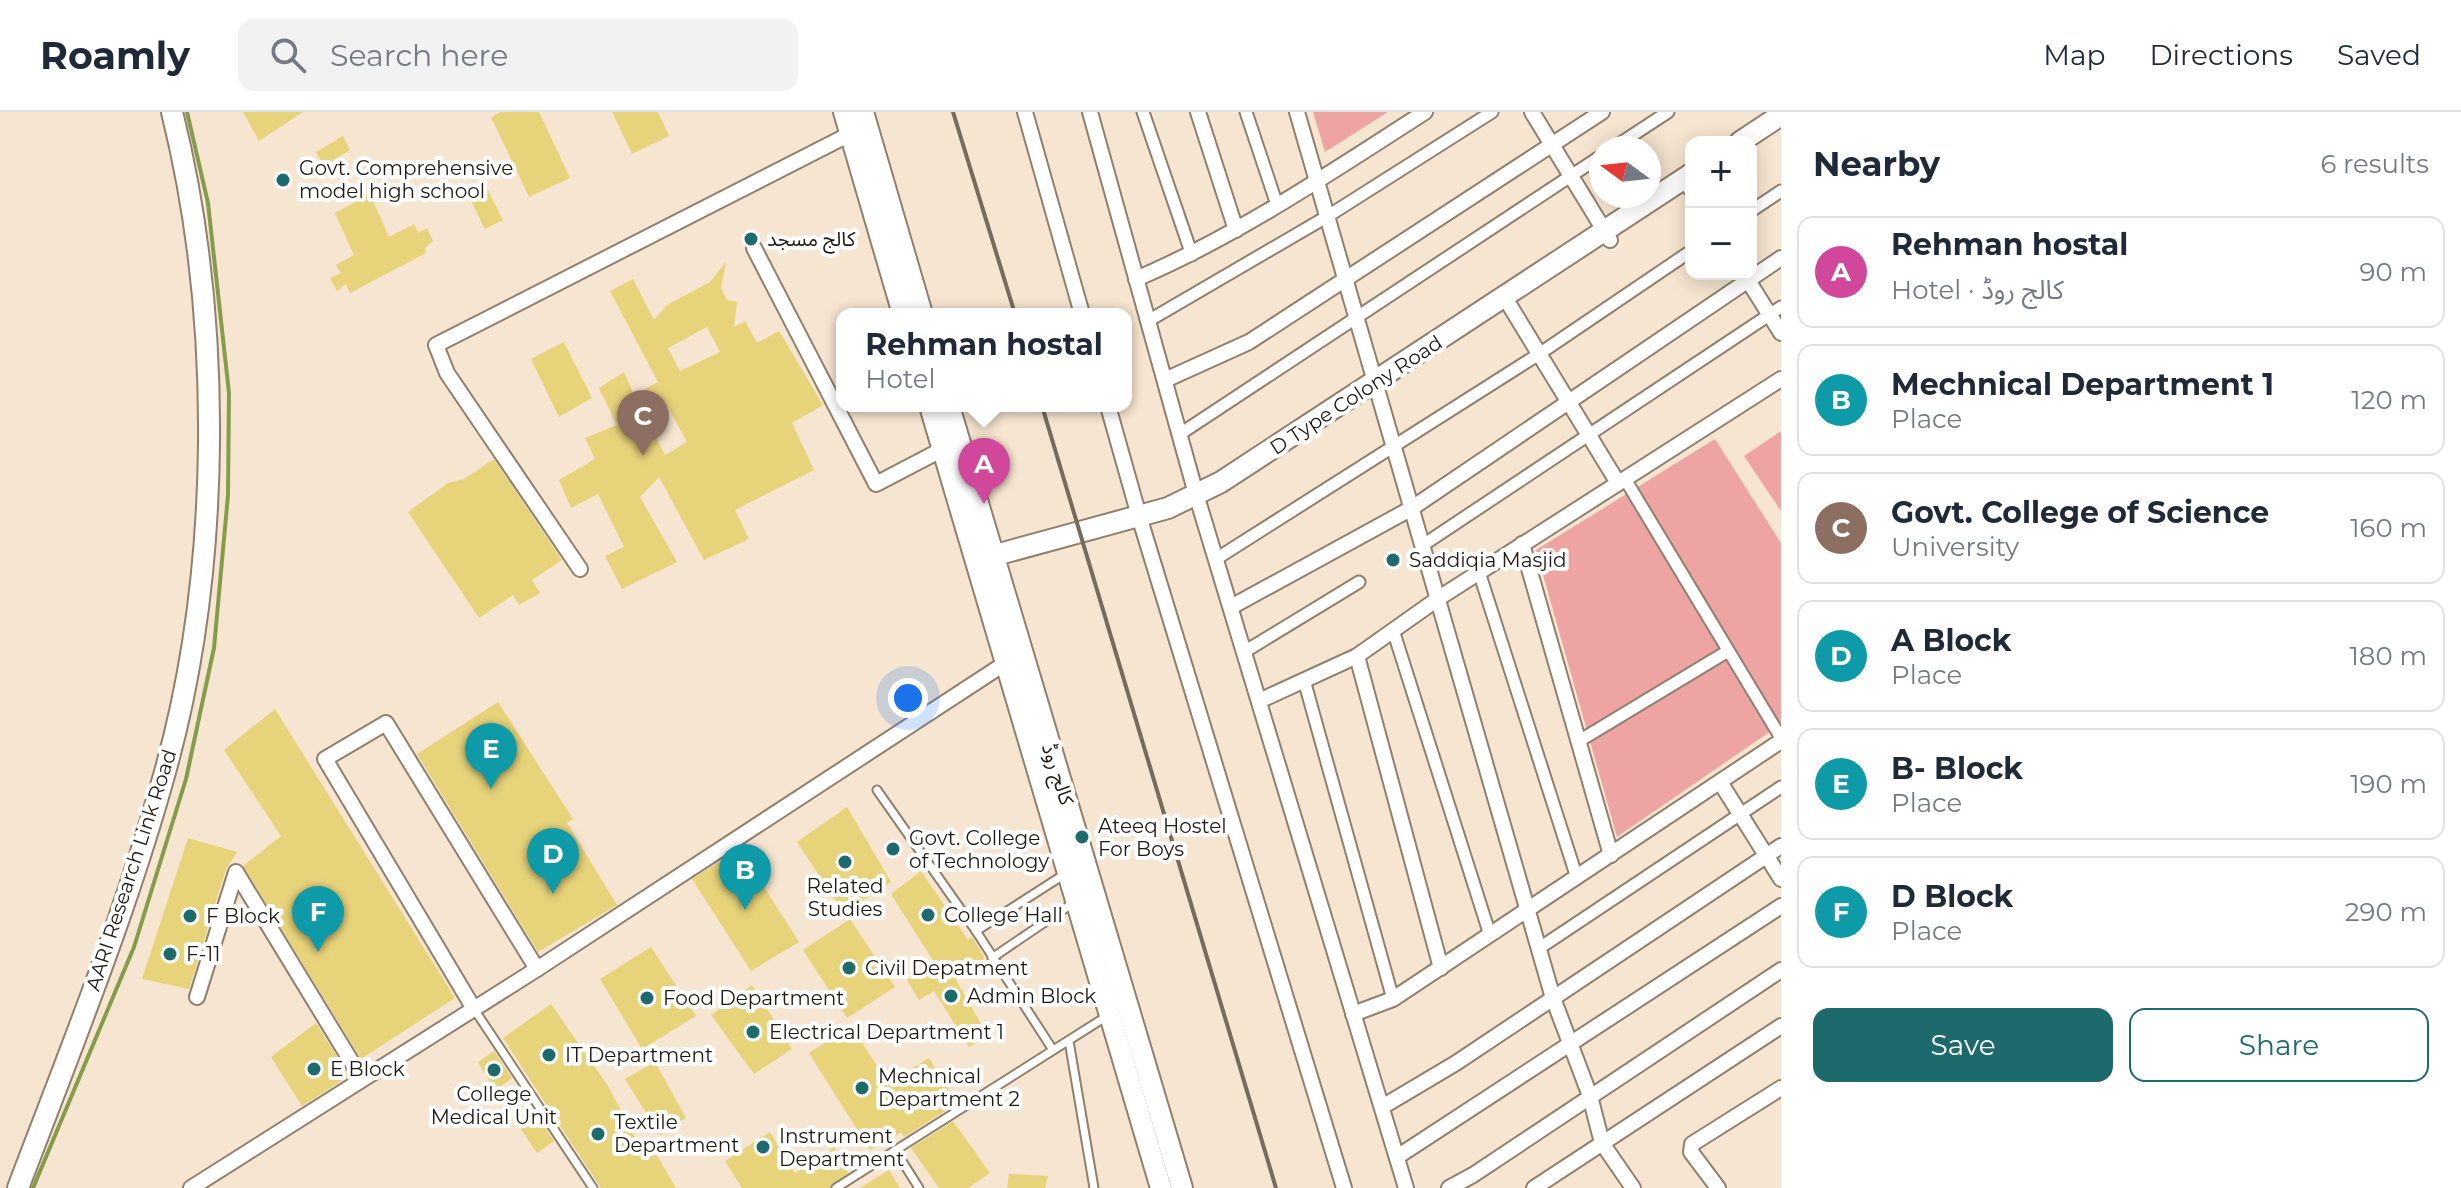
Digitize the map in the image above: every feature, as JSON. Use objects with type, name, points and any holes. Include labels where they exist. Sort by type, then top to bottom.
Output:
[{"type":"main road","name":"AARI Research Link Road","points":[[18,1188],[101,967],[148,828],[166,769],[193,630],[205,505],[206,354],[198,261],[172,112]]},
{"type":"main road","points":[[844,112],[901,308]]},
{"type":"main road","points":[[863,112],[920,308]]},
{"type":"main road","points":[[1749,136],[1781,115]]},
{"type":"main road","points":[[1757,145],[1781,129]]},
{"type":"main road","name":"D Type Colony Road","points":[[1377,387],[1510,306],[1685,178]]},
{"type":"main road","name":"D Type Colony Road","points":[[994,561],[1141,521],[1274,465],[1377,387],[1607,235],[1685,191]]},
{"type":"main road","name":"کالج روڈ","points":[[932,412],[1161,1188]]},
{"type":"main road","name":"کالج روڈ","points":[[951,412],[1182,1188]]},
{"type":"street","points":[[1025,112],[1080,308]]},
{"type":"street","points":[[1090,112],[1198,499],[1406,1188]]},
{"type":"street","points":[[1143,112],[1192,255]]},
{"type":"street","points":[[1198,112],[1236,230]]},
{"type":"street","points":[[1246,112],[1277,205]]},
{"type":"street","points":[[1297,112],[1541,947],[1553,998],[1590,1096],[1602,1143],[1633,1188]]},
{"type":"street","points":[[1136,279],[1192,255],[1236,230],[1425,112]]},
{"type":"street","points":[[1148,321],[1328,216],[1492,112]]},
{"type":"street","points":[[1532,112],[1607,235]]},
{"type":"street","points":[[1165,380],[1249,342],[1602,112]]},
{"type":"street","points":[[1631,136],[1668,112]]},
{"type":"street","points":[[580,569],[447,373],[436,345],[850,134]]},
{"type":"street","points":[[1180,434],[1589,164]]},
{"type":"street","points":[[1756,208],[1781,191]]},
{"type":"street","points":[[754,248],[836,407]]},
{"type":"street","points":[[1216,559],[1539,354],[1685,255]]},
{"type":"street","points":[[1757,271],[1781,258]]},
{"type":"street","points":[[1231,607],[1412,508],[1742,280]]},
{"type":"street","points":[[1749,280],[1775,311],[1781,333]]},
{"type":"street","points":[[1353,1014],[1393,999],[1781,740],[1510,306]]},
{"type":"street","points":[[1423,545],[1775,311]]},
{"type":"street","points":[[1259,701],[1357,656],[1439,598],[1781,379]]},
{"type":"street","points":[[839,412],[876,484],[943,449]]},
{"type":"street","points":[[1110,412],[1344,1188]]},
{"type":"street","points":[[1522,544],[1611,855]]},
{"type":"street","points":[[1479,572],[1577,878]]},
{"type":"street","points":[[1244,652],[1359,582]]},
{"type":"street","points":[[1393,630],[1490,935]]},
{"type":"street","points":[[1579,741],[1728,651]]},
{"type":"street","points":[[1357,656],[1441,968]]},
{"type":"street","points":[[191,1188],[537,969],[1004,664]]},
{"type":"street","points":[[1304,680],[1393,999]]},
{"type":"street","points":[[474,1009],[325,759],[386,723],[537,969]]},
{"type":"street","points":[[1720,782],[1781,879]]},
{"type":"street","points":[[1541,947],[1781,787]]},
{"type":"street","points":[[1382,1107],[1781,846]]},
{"type":"street","points":[[197,997],[236,872],[362,1079]]},
{"type":"street","points":[[1397,1157],[1781,906]]},
{"type":"street","points":[[1449,1188],[1781,970]]},
{"type":"street","points":[[1534,1188],[1781,1026]]},
{"type":"street","points":[[1718,1188],[1691,1152],[1692,1144],[1781,1088]]},
{"type":"lane","points":[[877,790],[976,931],[1053,1050]]},
{"type":"lane","points":[[976,931],[1067,873]]},
{"type":"lane","points":[[992,958],[1075,901]]},
{"type":"lane","points":[[836,1188],[1126,1003]]},
{"type":"lane","points":[[474,1009],[593,1188]]},
{"type":"lane","points":[[1069,1041],[1094,1188]]},
{"type":"lane","points":[[895,1150],[919,1188]]},
{"type":"shaded area","points":[[1313,112],[1388,112],[1325,152]]},
{"type":"shaded area","points":[[1781,431],[1781,511],[1744,456]]},
{"type":"shaded area","points":[[1715,439],[1781,543],[1781,724],[1617,837],[1536,550]]},
{"type":"building","points":[[243,112],[303,112],[259,141]]},
{"type":"building","points":[[501,112],[539,112],[570,178],[529,197],[491,117]]},
{"type":"building","points":[[612,112],[658,112],[669,136],[632,154]]},
{"type":"building","points":[[343,136],[350,150],[324,166],[316,152]]},
{"type":"building","points":[[488,190],[503,220],[485,229],[470,199]]},
{"type":"building","points":[[370,194],[389,237],[414,224],[418,233],[427,228],[433,241],[425,248],[426,253],[350,293],[346,284],[337,291],[330,278],[341,273],[336,265],[354,255],[335,213]]},
{"type":"building","points":[[726,262],[721,288],[727,300],[737,302],[734,327],[745,321],[757,343],[779,331],[823,405],[792,423],[814,470],[735,510],[749,539],[704,560],[659,477],[640,497],[677,562],[622,589],[605,556],[624,547],[598,494],[571,508],[559,480],[595,459],[585,438],[617,425],[599,388],[624,372],[634,395],[658,382],[610,291],[633,279],[654,320],[667,305],[710,282]],"holes":[[[707,327],[720,352],[680,371],[668,348]],[[667,405],[687,442],[665,455],[645,416]]]},
{"type":"building","points":[[564,342],[592,398],[559,417],[531,359]]},
{"type":"building","points":[[494,459],[562,560],[532,580],[540,593],[519,605],[513,595],[479,618],[408,512],[448,483],[464,479]]},
{"type":"building","points":[[498,702],[573,819],[567,823],[617,905],[538,952],[417,754]]},
{"type":"building","points":[[275,709],[455,998],[361,1059],[243,866],[281,836],[224,750]]},
{"type":"building","name":"Related Studies","points":[[847,807],[891,882],[844,913],[797,842]]},
{"type":"building","name":"F Block","points":[[188,838],[237,852],[226,869],[189,989],[142,979]]},
{"type":"building","points":[[740,849],[799,942],[751,971],[692,879]]},
{"type":"building","points":[[921,871],[968,940],[972,937],[985,958],[956,980],[988,1036],[969,1047],[934,991],[919,1000],[907,980],[934,962],[891,894]]},
{"type":"building","name":"Civil Depatment","points":[[850,919],[895,987],[847,1018],[803,950]]},
{"type":"building","name":"Food Department","points":[[651,947],[696,1016],[642,1049],[600,979]]},
{"type":"building","name":"Electrical Department 1","points":[[752,985],[792,1049],[754,1074],[711,1015]]},
{"type":"building","points":[[551,1004],[608,1086],[646,1158],[655,1152],[676,1188],[601,1188],[503,1038]]},
{"type":"building","name":"E Block","points":[[316,1023],[349,1076],[302,1106],[271,1057]]},
{"type":"building","name":"Mechnical Department 2","points":[[851,1026],[888,1083],[929,1058],[954,1098],[942,1106],[945,1111],[904,1137],[901,1132],[870,1150],[809,1053]]},
{"type":"building","name":"College Medical Unit","points":[[494,1051],[512,1078],[495,1091],[478,1062]]},
{"type":"building","points":[[655,1062],[686,1118],[660,1135],[625,1079]]},
{"type":"building","points":[[538,1117],[554,1141],[537,1153],[521,1129]]},
{"type":"building","points":[[953,1121],[990,1173],[968,1188],[939,1188],[911,1148]]},
{"type":"building","name":"Instrument Department","points":[[770,1132],[795,1173],[834,1147],[848,1173],[830,1188],[742,1188],[725,1161]]},
{"type":"building","points":[[889,1170],[900,1188],[860,1188]]},
{"type":"building","points":[[1009,1174],[1048,1176],[1045,1188],[1007,1188]]},
{"type":"waterway","points":[[33,1188],[134,947],[186,779],[214,648],[228,495],[229,393],[208,203],[187,112]]},
{"type":"railway","points":[[953,112],[1013,308]]},
{"type":"railway","points":[[1044,412],[1276,1188]]},
{"type":"place","name":"Govt. Comprehensive model high school","points":[[283,180]]},
{"type":"place","name":"کالج مسجد","points":[[751,239]]},
{"type":"place","name":"Govt. College of Science","points":[[643,456]]},
{"type":"place","name":"Rehman hostal","points":[[984,504]]},
{"type":"place","name":"Saddiqia Masjid","points":[[1393,560]]},
{"type":"place","name":"B- Block","points":[[491,789]]},
{"type":"place","name":"Ateeq Hostel For Boys","points":[[1082,837]]},
{"type":"place","name":"Govt. College of Technology","points":[[893,849]]},
{"type":"place","name":"Related Studies","points":[[845,862]]},
{"type":"place","name":"A Block","points":[[553,894]]},
{"type":"place","name":"Mechnical Department 1","points":[[745,910]]},
{"type":"place","name":"College Hall","points":[[928,915]]},
{"type":"place","name":"F Block","points":[[190,916]]},
{"type":"place","name":"D Block","points":[[318,952]]},
{"type":"place","name":"F-11","points":[[170,954]]},
{"type":"place","name":"Civil Depatment","points":[[849,968]]},
{"type":"place","name":"Admin Block","points":[[951,996]]},
{"type":"place","name":"Food Department","points":[[647,998]]},
{"type":"place","name":"Electrical Department 1","points":[[753,1032]]},
{"type":"place","name":"IT Department","points":[[549,1055]]},
{"type":"place","name":"E Block","points":[[314,1069]]},
{"type":"place","name":"College Medical Unit","points":[[494,1070]]},
{"type":"place","name":"Mechnical Department 2","points":[[862,1088]]},
{"type":"place","name":"Textile Department","points":[[598,1134]]},
{"type":"place","name":"Instrument Department","points":[[763,1147]]}]
